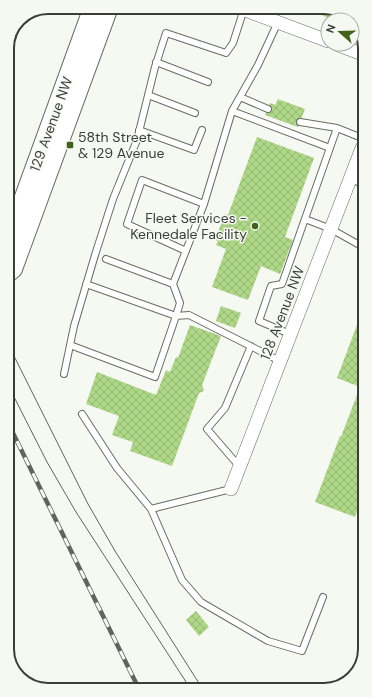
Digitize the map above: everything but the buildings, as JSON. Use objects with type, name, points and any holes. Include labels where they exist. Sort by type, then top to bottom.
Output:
[{"type":"street","name":"129 Avenue NW","points":[[14,224],[90,14]]},
{"type":"street","name":"129 Avenue NW","points":[[14,266],[106,14]]},
{"type":"street","points":[[256,14],[320,38]]},
{"type":"street","name":"128 Avenue NW","points":[[231,489],[331,229],[356,182],[358,171]]},
{"type":"lane","points":[[64,374],[74,326],[86,284],[113,198],[137,140],[156,62],[166,33],[226,53],[233,43],[239,14]]},
{"type":"lane","points":[[70,345],[155,377],[180,303],[173,284],[204,204],[232,111],[258,65],[278,22]]},
{"type":"lane","points":[[156,62],[208,82]]},
{"type":"lane","points":[[148,94],[196,113]]},
{"type":"lane","points":[[240,97],[268,109]]},
{"type":"lane","points":[[232,111],[330,148]]},
{"type":"lane","points":[[300,122],[337,128],[358,136]]},
{"type":"lane","points":[[290,334],[259,321],[271,286],[282,284],[337,128]]},
{"type":"lane","points":[[139,130],[194,150],[202,130]]},
{"type":"lane","points":[[186,251],[127,224],[142,180],[204,204]]},
{"type":"lane","points":[[305,219],[331,229],[358,244]]},
{"type":"lane","points":[[106,259],[173,284]]},
{"type":"lane","points":[[86,284],[176,316],[189,315],[280,361]]},
{"type":"lane","points":[[239,466],[207,429],[225,408],[251,346]]},
{"type":"lane","points":[[82,414],[117,468],[151,509],[182,580],[201,602],[268,641],[302,651],[323,597]]},
{"type":"lane","points":[[151,509],[231,489]]},
{"type":"tram line","points":[[14,356],[88,504],[115,551],[199,683]]},
{"type":"tram line","points":[[14,397],[47,462],[76,512],[187,683]]},
{"type":"railway","points":[[14,435],[136,683]]},
{"type":"place","name":"58th Street & 129 Avenue","points":[[70,145]]},
{"type":"place","name":"Fleet Services - Kennedale Facility","points":[[255,226]]}]
